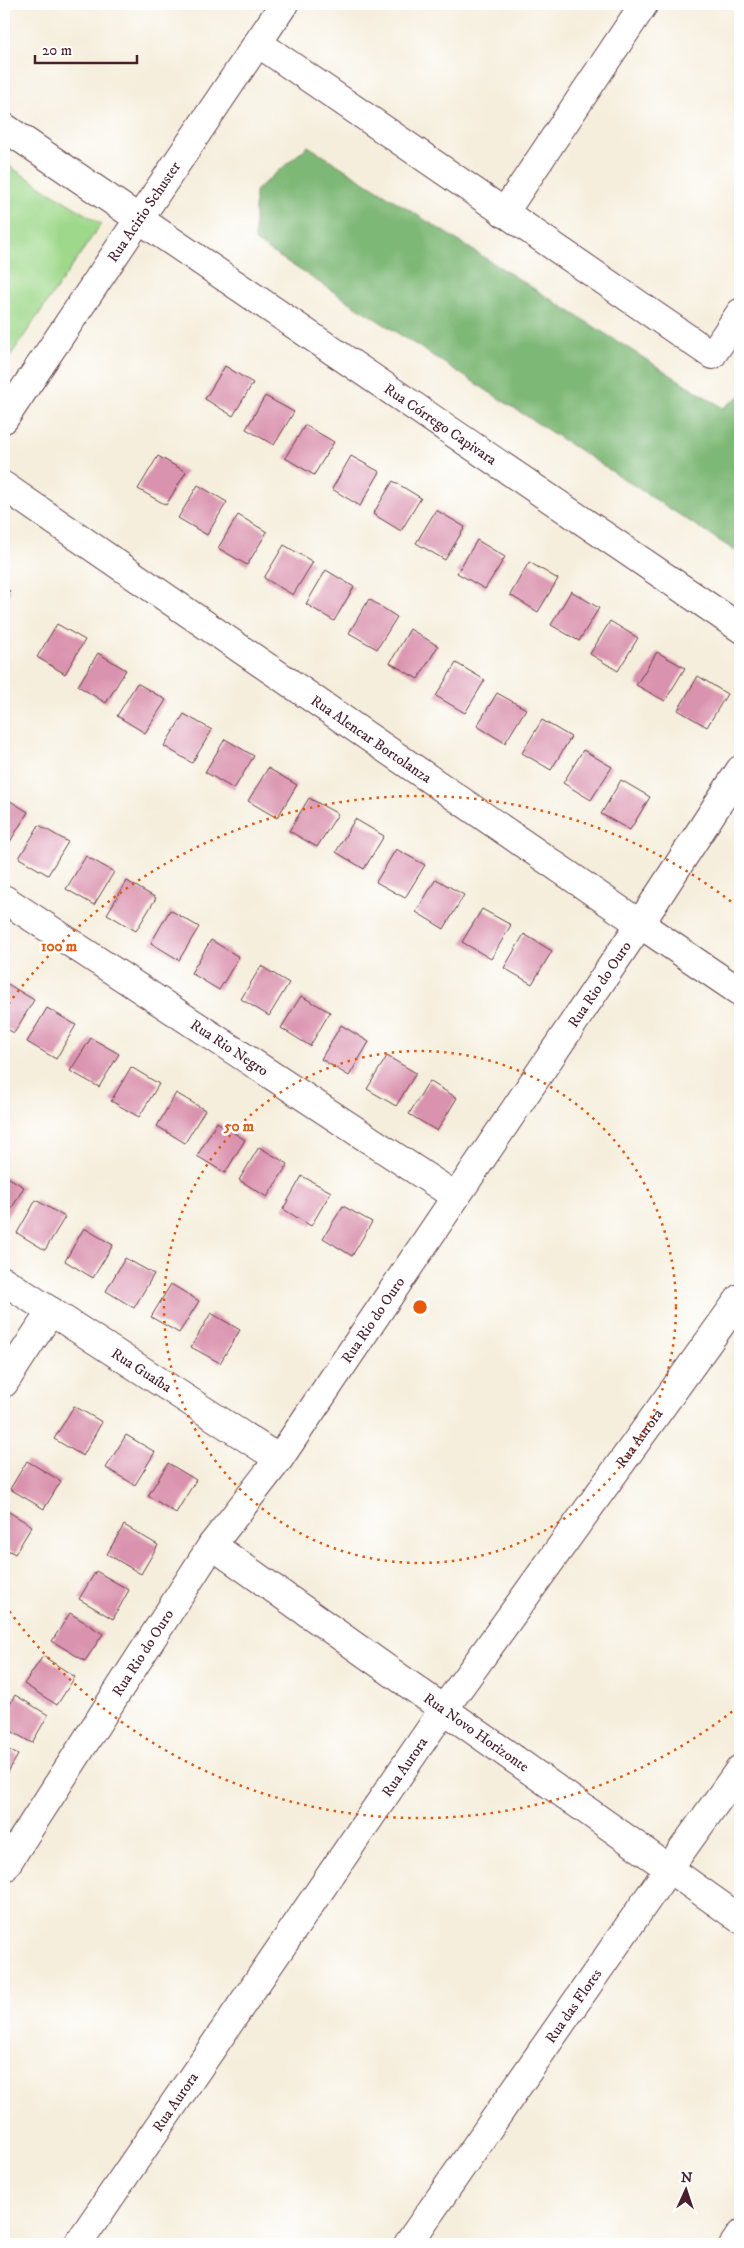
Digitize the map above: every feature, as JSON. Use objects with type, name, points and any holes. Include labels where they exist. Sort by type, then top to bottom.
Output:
[{"type":"street","name":"Rua Acirio Schuster","points":[[4,419],[284,4]]},
{"type":"street","points":[[504,213],[644,4]]},
{"type":"street","points":[[258,44],[712,355],[740,312]]},
{"type":"street","name":"Rua Córrego Capivara","points":[[4,127],[740,628]]},
{"type":"street","name":"Rua Alencar Bortolanza","points":[[4,486],[740,992]]},
{"type":"street","name":"Rua Rio do Ouro","points":[[4,1868],[212,1545],[279,1459],[640,924],[740,770]]},
{"type":"street","name":"Rua Rio Negro","points":[[4,899],[455,1196]]},
{"type":"street","name":"Rua Guaíba","points":[[4,1281],[279,1459]]},
{"type":"street","name":"Rua Aurora","points":[[78,2244],[444,1709],[740,1298]]},
{"type":"street","points":[[4,1382],[51,1311]]},
{"type":"street","name":"Rua Novo Horizonte","points":[[212,1545],[740,1919]]},
{"type":"street","name":"Rua das Flores","points":[[408,2244],[740,1769]]},
{"type":"street","points":[[734,2244],[740,2235]]},
{"type":"green space","points":[[308,146],[723,408],[740,396],[740,554],[255,241],[255,191]]},
{"type":"green space","points":[[4,163],[101,224],[4,365]]},
{"type":"building","points":[[225,366],[253,383],[233,416],[205,399]]},
{"type":"building","points":[[265,396],[294,412],[274,445],[246,429]]},
{"type":"building","points":[[305,425],[334,442],[314,475],[285,458]]},
{"type":"building","points":[[158,456],[186,472],[166,505],[138,489]]},
{"type":"building","points":[[351,456],[380,472],[360,506],[332,489]]},
{"type":"building","points":[[393,481],[421,498],[401,531],[373,514]]},
{"type":"building","points":[[198,485],[227,502],[207,535],[178,518]]},
{"type":"building","points":[[436,510],[465,527],[445,560],[416,543]]},
{"type":"building","points":[[238,515],[267,532],[247,565],[218,548]]},
{"type":"building","points":[[477,540],[505,557],[485,589],[457,573]]},
{"type":"building","points":[[284,545],[313,562],[293,595],[264,578]]},
{"type":"building","points":[[529,562],[558,579],[538,612],[510,595]]},
{"type":"building","points":[[326,570],[354,587],[334,621],[306,604]]},
{"type":"building","points":[[4,587],[10,591],[4,602]]},
{"type":"building","points":[[571,591],[599,608],[579,641],[551,625]]},
{"type":"building","points":[[369,599],[397,617],[377,649],[349,633]]},
{"type":"building","points":[[610,621],[638,638],[618,671],[590,654]]},
{"type":"building","points":[[57,624],[85,640],[65,674],[37,657]]},
{"type":"building","points":[[410,629],[438,646],[418,679],[390,663]]},
{"type":"building","points":[[657,652],[685,668],[665,701],[636,685]]},
{"type":"building","points":[[98,653],[126,670],[106,703],[78,686]]},
{"type":"building","points":[[456,663],[485,680],[465,713],[436,696]]},
{"type":"building","points":[[698,676],[727,694],[707,727],[678,710]]},
{"type":"building","points":[[137,683],[166,700],[145,733],[117,716]]},
{"type":"building","points":[[497,693],[526,709],[505,743],[477,726]]},
{"type":"building","points":[[184,714],[212,730],[192,763],[164,746]]},
{"type":"building","points":[[542,720],[571,737],[551,770],[522,753]]},
{"type":"building","points":[[225,739],[254,756],[234,789],[205,772]]},
{"type":"building","points":[[583,750],[612,767],[591,800],[563,783]]},
{"type":"building","points":[[268,768],[297,785],[277,818],[248,801]]},
{"type":"building","points":[[621,780],[650,797],[630,830],[601,814]]},
{"type":"building","points":[[4,797],[28,812],[8,845],[4,843]]},
{"type":"building","points":[[309,798],[338,814],[317,847],[289,831]]},
{"type":"building","points":[[355,819],[384,836],[364,869],[336,852]]},
{"type":"building","points":[[39,825],[68,842],[48,875],[19,858]]},
{"type":"building","points":[[396,849],[425,865],[405,898],[376,882]]},
{"type":"building","points":[[86,856],[114,872],[94,905],[66,889]]},
{"type":"building","points":[[436,879],[464,895],[444,929],[416,912]]},
{"type":"building","points":[[127,881],[156,898],[136,931],[107,914]]},
{"type":"building","points":[[482,909],[511,925],[491,959],[462,942]]},
{"type":"building","points":[[170,910],[199,927],[179,960],[151,943]]},
{"type":"building","points":[[524,934],[552,951],[532,984],[504,968]]},
{"type":"building","points":[[211,940],[239,957],[219,990],[191,973]]},
{"type":"building","points":[[261,966],[289,983],[269,1016],[241,999]]},
{"type":"building","points":[[6,983],[34,1000],[14,1033],[4,1027],[4,986]]},
{"type":"building","points":[[301,996],[330,1012],[310,1046],[281,1028]]},
{"type":"building","points":[[47,1008],[76,1025],[56,1059],[27,1042]]},
{"type":"building","points":[[341,1025],[369,1042],[349,1076],[321,1059]]},
{"type":"building","points":[[91,1038],[119,1054],[99,1087],[70,1071]]},
{"type":"building","points":[[387,1056],[416,1073],[396,1106],[367,1089]]},
{"type":"building","points":[[131,1067],[159,1084],[139,1117],[111,1101]]},
{"type":"building","points":[[429,1081],[457,1098],[437,1131],[409,1114]]},
{"type":"building","points":[[176,1093],[205,1110],[185,1143],[157,1126]]},
{"type":"building","points":[[217,1122],[245,1140],[225,1173],[197,1156]]},
{"type":"building","points":[[259,1147],[288,1164],[267,1197],[239,1180]]},
{"type":"building","points":[[4,1175],[24,1187],[4,1222]]},
{"type":"building","points":[[302,1176],[331,1192],[311,1226],[283,1209]]},
{"type":"building","points":[[36,1200],[65,1217],[45,1250],[17,1233]]},
{"type":"building","points":[[343,1206],[372,1222],[352,1256],[323,1238]]},
{"type":"building","points":[[84,1228],[113,1245],[93,1278],[65,1261]]},
{"type":"building","points":[[125,1258],[154,1274],[134,1308],[106,1291]]},
{"type":"building","points":[[171,1284],[199,1301],[179,1333],[151,1317]]},
{"type":"building","points":[[211,1313],[240,1330],[220,1363],[191,1347]]},
{"type":"building","points":[[74,1406],[102,1422],[83,1456],[54,1439]]},
{"type":"building","points":[[126,1435],[155,1452],[135,1485],[106,1468]]},
{"type":"building","points":[[27,1461],[61,1481],[44,1509],[10,1489]]},
{"type":"building","points":[[168,1463],[196,1480],[176,1513],[148,1496]]},
{"type":"building","points":[[4,1509],[32,1526],[15,1554],[4,1548]]},
{"type":"building","points":[[124,1525],[158,1545],[141,1574],[107,1554]]},
{"type":"building","points":[[96,1571],[129,1590],[113,1619],[79,1599]]},
{"type":"building","points":[[70,1613],[103,1634],[85,1661],[52,1641]]},
{"type":"building","points":[[43,1656],[75,1677],[57,1705],[24,1684]]},
{"type":"building","points":[[15,1695],[48,1715],[32,1743],[4,1727],[4,1715]]},
{"type":"building","points":[[4,1747],[18,1755],[4,1779]]}]
